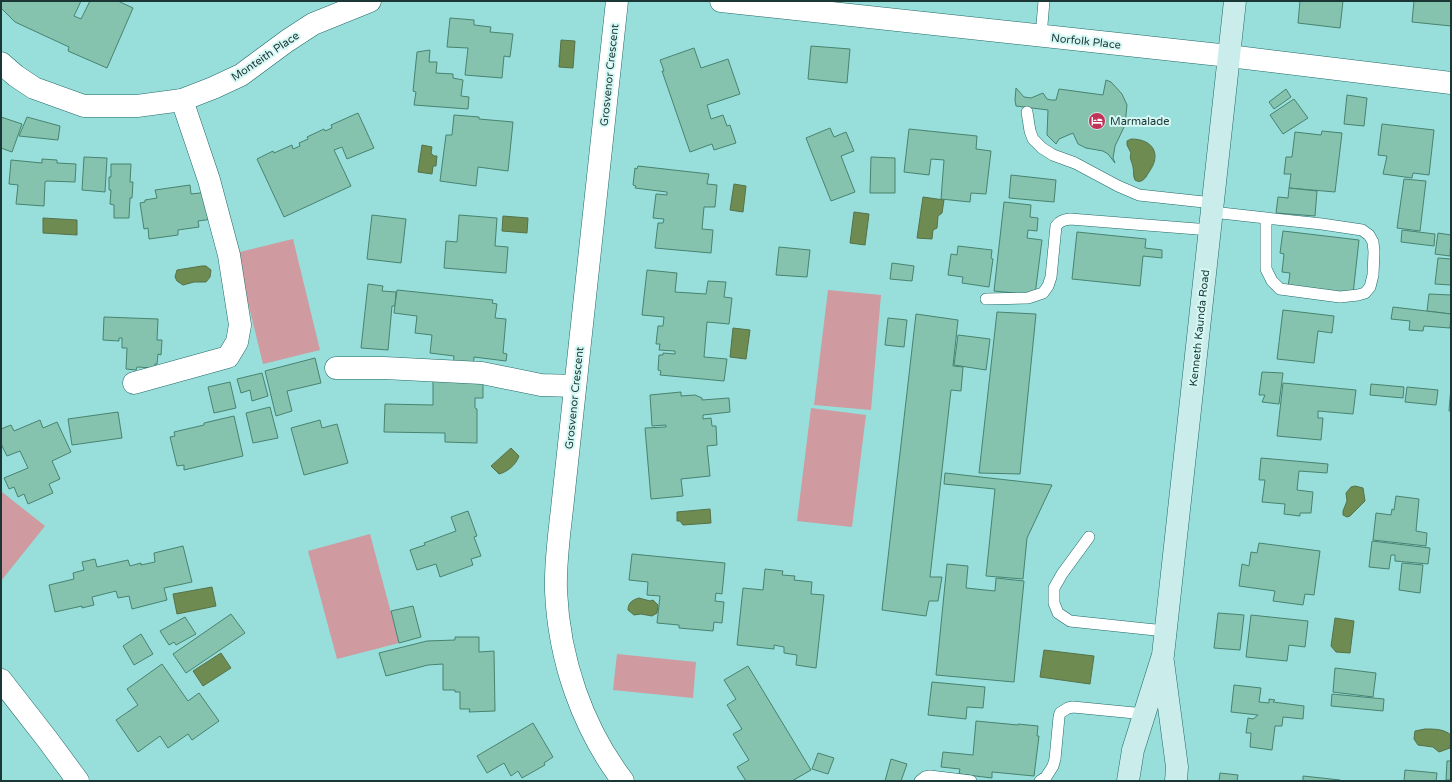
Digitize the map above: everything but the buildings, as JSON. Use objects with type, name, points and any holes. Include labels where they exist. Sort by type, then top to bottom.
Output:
[{"type":"main road","name":"Kenneth Kaunda Road","points":[[1128,781],[1132,750],[1145,714],[1162,655],[1235,1]]},
{"type":"main road","name":"Kenneth Kaunda Road","points":[[1162,655],[1177,767],[1176,781]]},
{"type":"street","name":"Monteith Place","points":[[1,63],[16,76],[34,88],[84,106],[137,106],[182,100],[241,75],[313,24],[370,1]]},
{"type":"street","name":"Grosvenor Crescent","points":[[617,1],[556,564],[558,616],[564,653],[570,676],[591,729],[609,763],[623,781]]},
{"type":"street","name":"Norfolk Place","points":[[721,1],[1229,56],[1451,83]]},
{"type":"street","points":[[134,383],[228,357],[237,342],[240,325],[229,255],[209,180],[182,100]]},
{"type":"street","points":[[336,368],[384,368],[482,373],[541,385],[576,386]]},
{"type":"street","points":[[1,680],[78,781]]},
{"type":"lane","points":[[1041,36],[1044,1]]},
{"type":"lane","points":[[1027,112],[1033,139],[1053,156],[1075,163],[1118,186],[1140,195],[1212,215]]},
{"type":"lane","points":[[986,299],[1028,298],[1042,293],[1048,286],[1051,277],[1056,226],[1063,220],[1070,219],[1212,215],[1266,218],[1362,230],[1369,235],[1373,242],[1373,275],[1370,287],[1365,293],[1340,297],[1280,289],[1272,281],[1266,269],[1266,218]]},
{"type":"lane","points":[[1089,537],[1062,574],[1054,588],[1054,603],[1058,614],[1070,621],[1165,631]]},
{"type":"lane","points":[[1044,780],[1053,766],[1059,717],[1064,710],[1073,707],[1145,714]]},
{"type":"lane","points":[[920,781],[925,777],[930,776],[971,781]]},
{"type":"shaded area","points":[[561,40],[575,41],[573,68],[559,67]]},
{"type":"shaded area","points":[[1131,139],[1139,140],[1150,145],[1155,154],[1153,165],[1145,179],[1140,181],[1136,181],[1134,178],[1130,158],[1131,153],[1127,145],[1127,141]]},
{"type":"shaded area","points":[[422,145],[432,147],[431,153],[434,156],[437,156],[436,166],[433,166],[432,174],[418,172]]},
{"type":"shaded area","points":[[734,184],[746,186],[743,212],[730,210]]},
{"type":"shaded area","points":[[923,197],[944,200],[942,213],[938,216],[937,228],[933,230],[932,239],[917,238]]},
{"type":"shaded area","points":[[854,212],[869,214],[865,245],[850,243]]},
{"type":"shaded area","points":[[503,216],[528,218],[527,233],[502,231]]},
{"type":"shaded area","points":[[43,218],[77,220],[77,235],[43,233]]},
{"type":"shaded area","points":[[293,239],[320,350],[263,364],[236,253]]},
{"type":"shaded area","points":[[206,266],[211,270],[210,277],[206,282],[194,282],[183,285],[177,281],[175,277],[177,270]]},
{"type":"shaded area","points":[[828,290],[881,295],[871,410],[814,405]]},
{"type":"shaded area","points":[[733,328],[750,330],[746,359],[730,357]]},
{"type":"shaded area","points":[[811,408],[866,415],[852,527],[797,521]]},
{"type":"shaded area","points":[[511,448],[519,456],[518,459],[511,468],[499,474],[491,466]]},
{"type":"shaded area","points":[[1355,486],[1363,488],[1365,501],[1350,516],[1347,517],[1343,515],[1347,501],[1346,493],[1351,487]]},
{"type":"shaded area","points":[[2,492],[45,526],[1,581],[1,494]]},
{"type":"shaded area","points":[[710,509],[711,523],[683,525],[680,521],[677,521],[677,512]]},
{"type":"shaded area","points":[[370,534],[399,643],[337,659],[308,551]]},
{"type":"shaded area","points":[[212,587],[216,606],[177,614],[173,594]]},
{"type":"shaded area","points":[[639,598],[650,601],[653,600],[658,605],[657,613],[652,616],[641,614],[634,615],[628,610],[631,602]]},
{"type":"shaded area","points":[[1335,618],[1354,621],[1350,653],[1336,652],[1331,646]]},
{"type":"shaded area","points":[[1044,650],[1094,656],[1090,684],[1040,677]]},
{"type":"shaded area","points":[[221,653],[231,668],[203,686],[193,671]]},
{"type":"shaded area","points":[[617,654],[696,662],[693,698],[613,690]]},
{"type":"shaded area","points":[[1425,729],[1442,730],[1451,735],[1450,748],[1439,752],[1433,747],[1418,745],[1414,739],[1415,731]]},
{"type":"place","name":"Marmalade","points":[[1097,121]]}]
